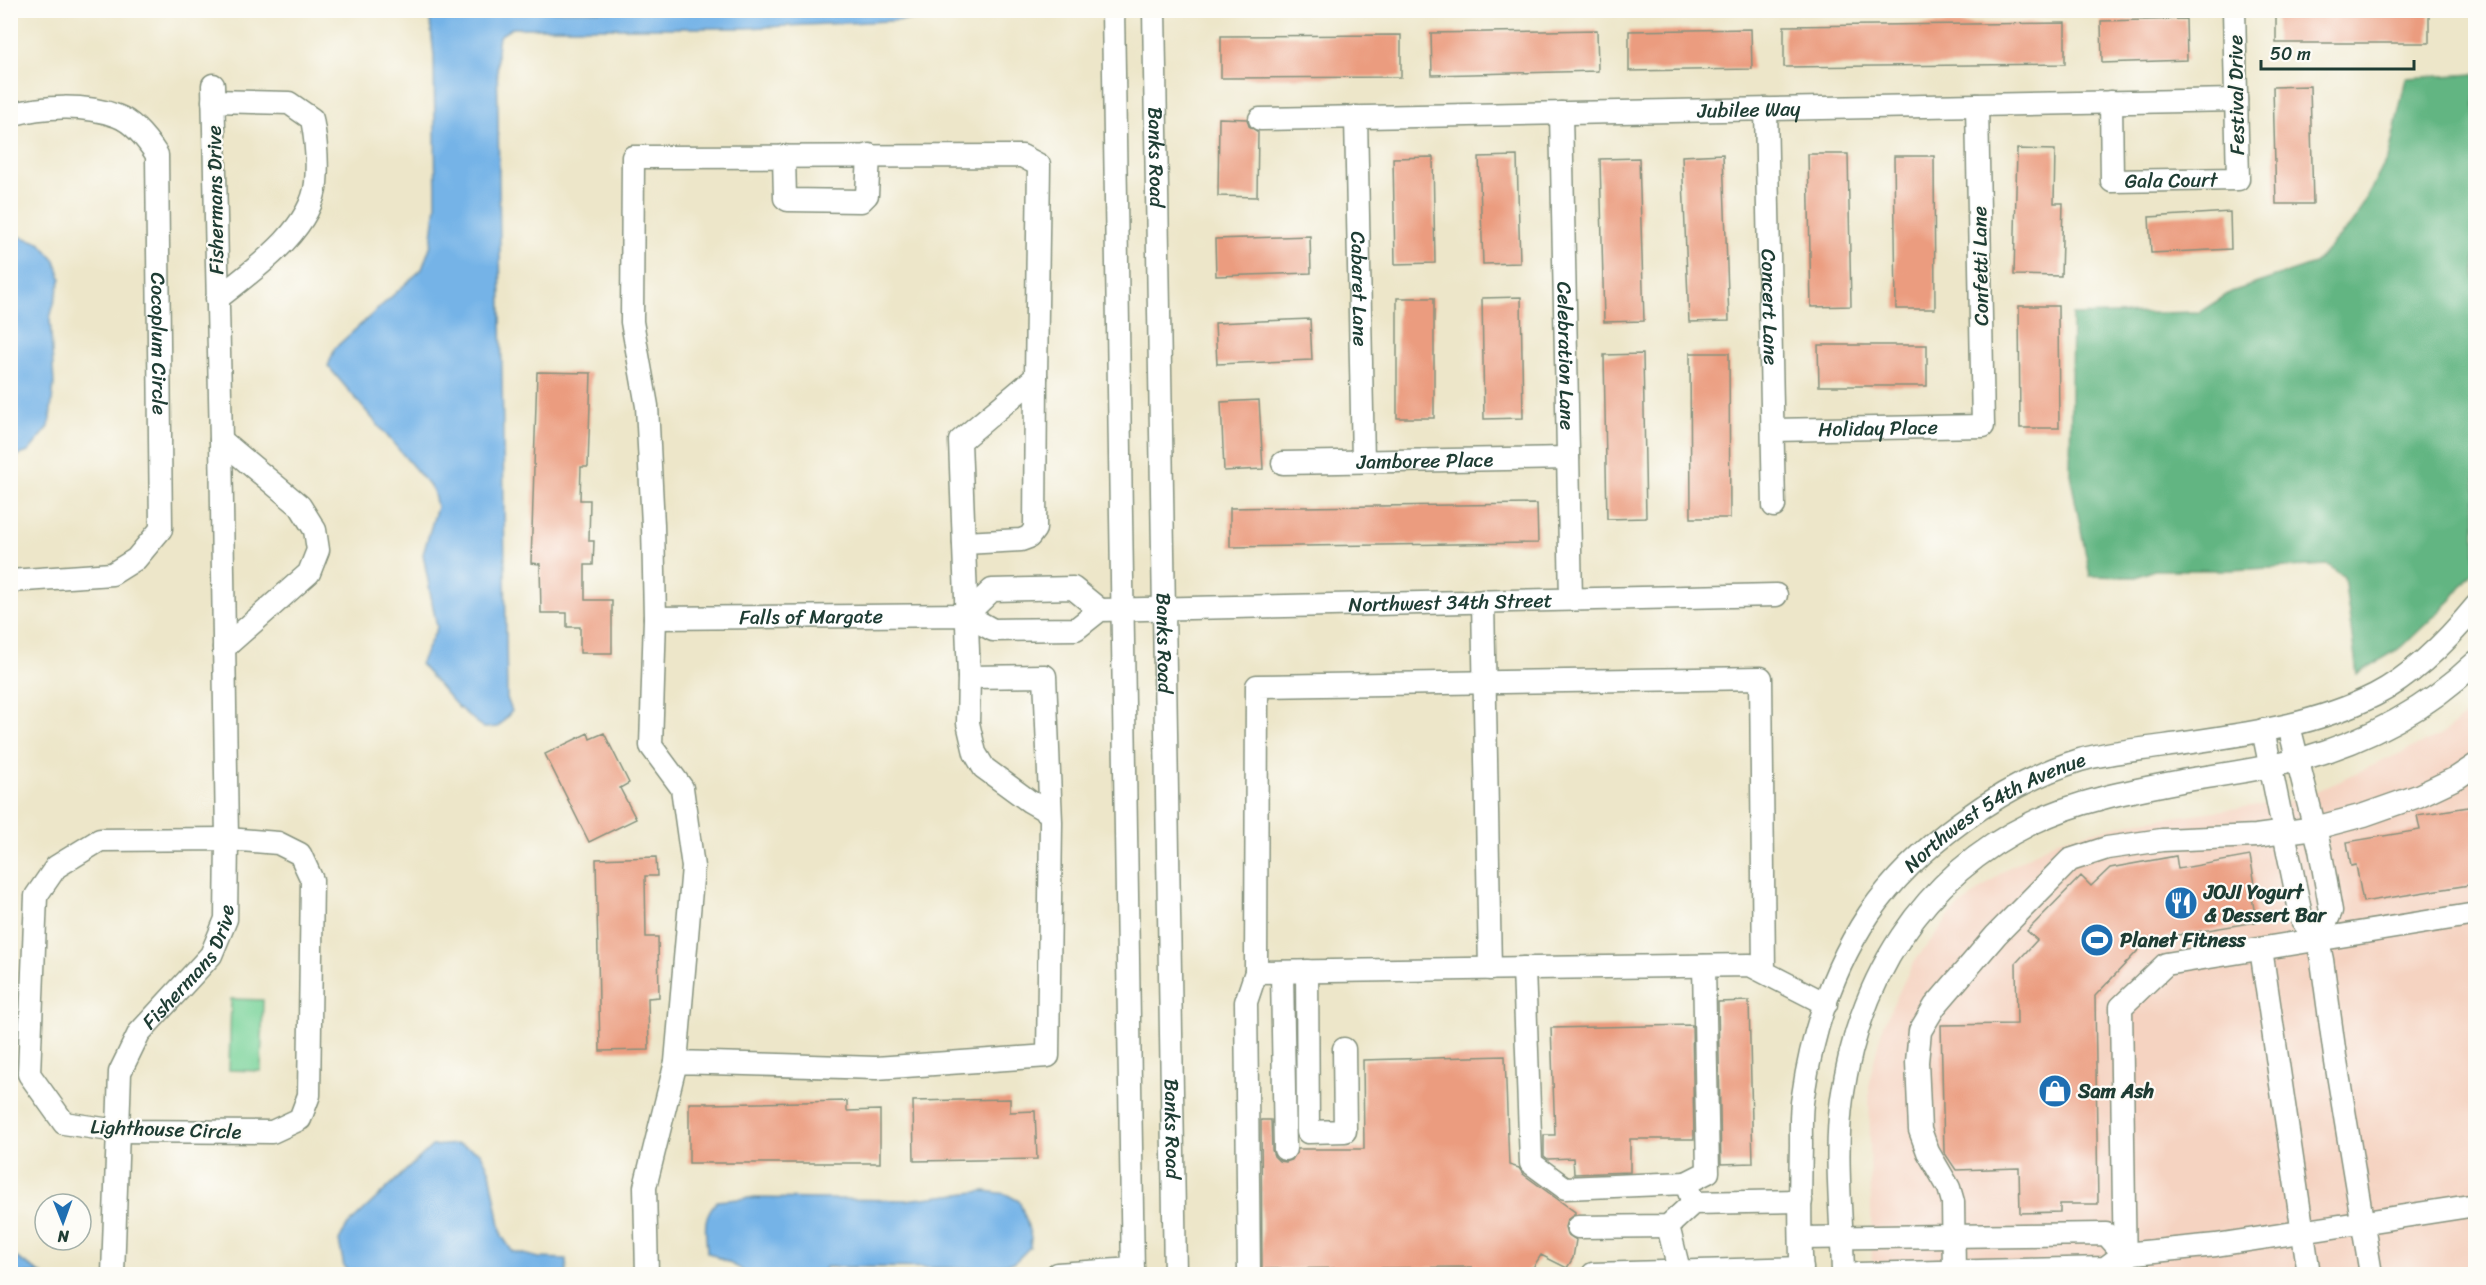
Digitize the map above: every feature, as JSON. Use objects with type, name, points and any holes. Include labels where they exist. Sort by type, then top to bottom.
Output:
[{"type":"street","name":"Banks Road","points":[[1113,10],[1112,610],[1133,1272]]},
{"type":"street","name":"Banks Road","points":[[1154,10],[1175,1275]]},
{"type":"street","name":"Festival Drive","points":[[2234,10],[2238,179]]},
{"type":"street","name":"Fishermans Drive","points":[[113,1275],[120,1072],[139,1033],[211,955],[226,919],[227,839],[221,440],[217,299],[213,93],[289,103],[312,118],[316,144],[316,184],[306,213],[272,255],[217,299]]},
{"type":"street","name":"Jubilee Way","points":[[1260,119],[2236,100]]},
{"type":"street","name":"Gala Court","points":[[2111,102],[2112,181],[2238,179]]},
{"type":"street","name":"Confetti Lane","points":[[1977,105],[1983,426]]},
{"type":"street","name":"Cocoplum Circle","points":[[10,115],[29,110],[84,108],[119,116],[145,137],[158,154],[161,529],[136,559],[112,574],[10,581]]},
{"type":"street","name":"Concert Lane","points":[[1766,109],[1774,506]]},
{"type":"street","name":"Celebration Lane","points":[[1561,113],[1571,599]]},
{"type":"street","name":"Cabaret Lane","points":[[1356,117],[1363,461]]},
{"type":"street","points":[[784,156],[785,198],[788,200],[861,201],[867,195],[870,155]]},
{"type":"street","points":[[647,1275],[645,1187],[676,1062],[693,867],[682,788],[651,746],[656,618],[647,406],[632,322],[633,157],[1022,156],[1039,165],[1035,529],[1029,537],[1021,540],[964,543]]},
{"type":"street","points":[[1036,377],[960,441],[969,677],[968,723],[975,753],[984,768],[1029,801],[1050,813]]},
{"type":"street","name":"Holiday Place","points":[[1773,430],[1983,426]]},
{"type":"street","points":[[221,440],[300,507],[315,530],[318,550],[309,573],[224,648]]},
{"type":"street","name":"Jamboree Place","points":[[1283,463],[1568,458]]},
{"type":"street","points":[[966,615],[992,590],[1072,588],[1112,610]]},
{"type":"street","name":"Northwest 34th Street","points":[[1112,610],[1776,595]]},
{"type":"street","points":[[1483,601],[1490,969]]},
{"type":"street","name":"Northwest 54th Avenue","points":[[1802,1271],[1802,1098],[1813,1044],[1833,982],[1870,914],[1913,863],[1957,824],[2014,787],[2081,760],[2289,726],[2335,713],[2377,694],[2439,648],[2475,606]]},
{"type":"street","name":"Falls of Margate","points":[[656,618],[966,615],[993,630],[1076,629],[1112,610]]},
{"type":"street","name":"Northwest 54th Avenue","points":[[1843,1275],[1840,1165],[1842,1101],[1851,1048],[1868,996],[1889,957],[1900,938],[1937,891],[1980,853],[2032,823],[2095,801],[2165,784],[2299,760],[2343,746],[2392,723],[2428,700],[2475,662]]},
{"type":"street","points":[[676,1062],[876,1068],[1048,1056],[1050,813],[1045,676],[969,677]]},
{"type":"street","points":[[1248,1275],[1246,1002],[1256,972],[1257,686],[1761,678],[1764,972]]},
{"type":"street","points":[[2289,726],[2315,828],[2331,911],[2318,941]]},
{"type":"street","points":[[2264,730],[2302,920],[2318,941],[2371,1275]]},
{"type":"street","points":[[1954,1272],[1953,1202],[1949,1188],[1928,1152],[1920,1130],[1917,1062],[1920,1031],[1935,1006],[1996,935],[2070,860],[2108,848],[2162,840],[2284,833],[2315,828],[2364,815],[2418,796],[2458,777],[2475,765]]},
{"type":"street","name":"Lighthouse Circle","points":[[227,839],[278,843],[300,854],[312,880],[309,1095],[300,1119],[272,1132],[117,1131],[64,1123],[28,1074],[36,896],[56,867],[100,840],[227,839]]},
{"type":"street","points":[[2124,1264],[2121,1007],[2166,964],[2475,914]]},
{"type":"street","points":[[2261,949],[2309,1275]]},
{"type":"street","points":[[1256,972],[1750,965],[1826,1004]]},
{"type":"street","points":[[1680,1273],[1668,1226],[1690,1193],[1708,1172],[1704,966]]},
{"type":"street","points":[[1524,968],[1531,1163],[1565,1188],[1690,1193],[1801,1201]]},
{"type":"street","points":[[1282,972],[1286,1149]]},
{"type":"street","points":[[1306,972],[1308,1131],[1346,1131],[1344,1049]]},
{"type":"street","points":[[1858,1275],[2105,1269],[2216,1245],[2475,1205]]},
{"type":"street","points":[[1578,1227],[1668,1226]]},
{"type":"street","points":[[1802,1238],[2106,1234],[2124,1264]]},
{"type":"street","points":[[1986,1237],[1986,1273]]},
{"type":"street","points":[[1593,1275],[1802,1271]]},
{"type":"street","points":[[1057,1275],[1133,1272]]},
{"type":"shaded area","points":[[2475,709],[2475,1274],[1872,1274],[1869,1081],[1883,1025],[1912,965],[1951,914],[2006,869],[2058,840],[2136,822],[2296,800],[2439,736]]},
{"type":"green space","points":[[2475,74],[2475,569],[2451,600],[2402,647],[2357,674],[2344,577],[2328,565],[2230,570],[2154,570],[2136,577],[2090,576],[2070,474],[2072,315],[2200,312],[2231,292],[2314,264],[2355,220],[2389,155],[2406,78]]},
{"type":"green space","points":[[231,999],[263,1000],[261,1071],[229,1070]]},
{"type":"water","points":[[429,11],[1052,11],[1051,13],[746,28],[512,28],[499,36],[497,51],[507,698],[512,711],[498,727],[484,728],[458,707],[420,664],[437,628],[423,554],[437,507],[433,490],[328,366],[335,348],[422,269],[431,244],[436,205],[434,56]]},
{"type":"water","points":[[22,237],[40,243],[55,260],[61,278],[50,318],[54,384],[49,427],[28,452],[11,458],[11,240]]},
{"type":"water","points":[[458,1144],[480,1152],[490,1171],[502,1236],[512,1251],[539,1258],[566,1259],[567,1274],[351,1274],[344,1267],[339,1241],[347,1226],[432,1146]]},
{"type":"water","points":[[985,1191],[1006,1194],[1019,1201],[1031,1238],[1030,1247],[1015,1262],[983,1268],[825,1267],[823,1274],[747,1274],[707,1252],[707,1219],[717,1201],[749,1198],[906,1200]]},
{"type":"water","points":[[11,1254],[42,1274],[11,1274]]},
{"type":"building","points":[[2276,10],[2429,10],[2429,43],[2276,43]]},
{"type":"building","points":[[2186,19],[2187,60],[2102,63],[2101,21]]},
{"type":"building","points":[[2065,23],[2065,64],[1784,67],[1784,26]]},
{"type":"building","points":[[1751,29],[1752,69],[1629,71],[1629,31]]},
{"type":"building","points":[[1597,30],[1598,71],[1432,75],[1431,33]]},
{"type":"building","points":[[1401,35],[1401,77],[1221,78],[1221,36]]},
{"type":"building","points":[[2310,86],[2313,204],[2276,204],[2273,87]]},
{"type":"building","points":[[1219,118],[1247,119],[1249,126],[1258,132],[1257,197],[1218,196]]},
{"type":"building","points":[[2017,149],[2055,150],[2054,203],[2063,203],[2061,276],[2014,275]]},
{"type":"building","points":[[1723,154],[1729,321],[1689,322],[1682,156]]},
{"type":"building","points":[[1808,154],[1848,154],[1851,306],[1811,307]]},
{"type":"building","points":[[1517,156],[1520,263],[1483,264],[1479,157]]},
{"type":"building","points":[[1894,156],[1934,156],[1935,309],[1896,309]]},
{"type":"building","points":[[1433,157],[1435,263],[1395,264],[1393,158]]},
{"type":"building","points":[[1639,158],[1644,321],[1604,322],[1600,159]]},
{"type":"building","points":[[2230,212],[2231,249],[2151,253],[2149,217]]},
{"type":"building","points":[[1310,236],[1311,273],[1216,276],[1215,239]]},
{"type":"building","points":[[1521,297],[1523,418],[1484,419],[1482,298]]},
{"type":"building","points":[[1397,298],[1434,298],[1434,418],[1397,418]]},
{"type":"building","points":[[2019,306],[2058,306],[2059,428],[2020,428]]},
{"type":"building","points":[[1310,319],[1312,360],[1217,364],[1215,323]]},
{"type":"building","points":[[1818,345],[1927,345],[1927,386],[1819,386]]},
{"type":"building","points":[[1690,353],[1729,353],[1730,518],[1691,518]]},
{"type":"building","points":[[1643,354],[1646,518],[1607,519],[1604,355]]},
{"type":"building","points":[[537,372],[591,373],[588,467],[581,467],[580,500],[590,500],[589,541],[594,541],[593,565],[585,565],[585,600],[612,600],[612,653],[580,653],[580,627],[567,627],[567,613],[541,613],[540,564],[531,563]]},
{"type":"building","points":[[1259,400],[1263,469],[1224,471],[1221,402]]},
{"type":"building","points":[[1537,504],[1538,543],[1230,547],[1230,508]]},
{"type":"building","points":[[588,733],[590,739],[604,733],[629,783],[620,788],[636,819],[589,842],[545,754]]},
{"type":"building","points":[[2475,806],[2475,884],[2363,902],[2356,865],[2351,866],[2347,842],[2420,830],[2417,815]]},
{"type":"building","points":[[2176,856],[2178,869],[2250,856],[2255,884],[2250,884],[2256,922],[2148,940],[2095,996],[2098,1204],[2060,1204],[2060,1212],[2020,1213],[2019,1168],[1956,1170],[1944,1152],[1941,1025],[2017,1024],[2016,963],[2037,940],[2027,931],[2081,876],[2091,886],[2110,868]]},
{"type":"building","points":[[656,857],[657,876],[645,876],[646,937],[658,937],[659,997],[648,998],[649,1050],[600,1051],[596,859]]},
{"type":"building","points":[[1749,1001],[1753,1163],[1721,1164],[1718,1002]]},
{"type":"building","points":[[1692,1025],[1694,1139],[1630,1139],[1630,1172],[1574,1174],[1573,1158],[1548,1159],[1544,1156],[1544,1135],[1555,1135],[1551,1028]]},
{"type":"building","points":[[1505,1056],[1509,1165],[1519,1168],[1523,1174],[1575,1212],[1567,1220],[1565,1227],[1567,1234],[1576,1240],[1573,1258],[1567,1268],[1541,1255],[1534,1266],[1523,1275],[1472,1275],[1472,1267],[1262,1269],[1261,1120],[1271,1120],[1272,1150],[1279,1161],[1292,1160],[1298,1149],[1364,1149],[1363,1060]]},
{"type":"building","points":[[1010,1099],[1010,1112],[1035,1111],[1037,1159],[914,1161],[913,1101]]},
{"type":"building","points":[[847,1101],[847,1111],[880,1110],[880,1163],[689,1163],[689,1103]]},
{"type":"place","name":"JOJI Yogurt & Dessert Bar","points":[[2181,903]]},
{"type":"place","name":"Planet Fitness","points":[[2097,940]]},
{"type":"place","name":"Sam Ash","points":[[2055,1091]]}]
